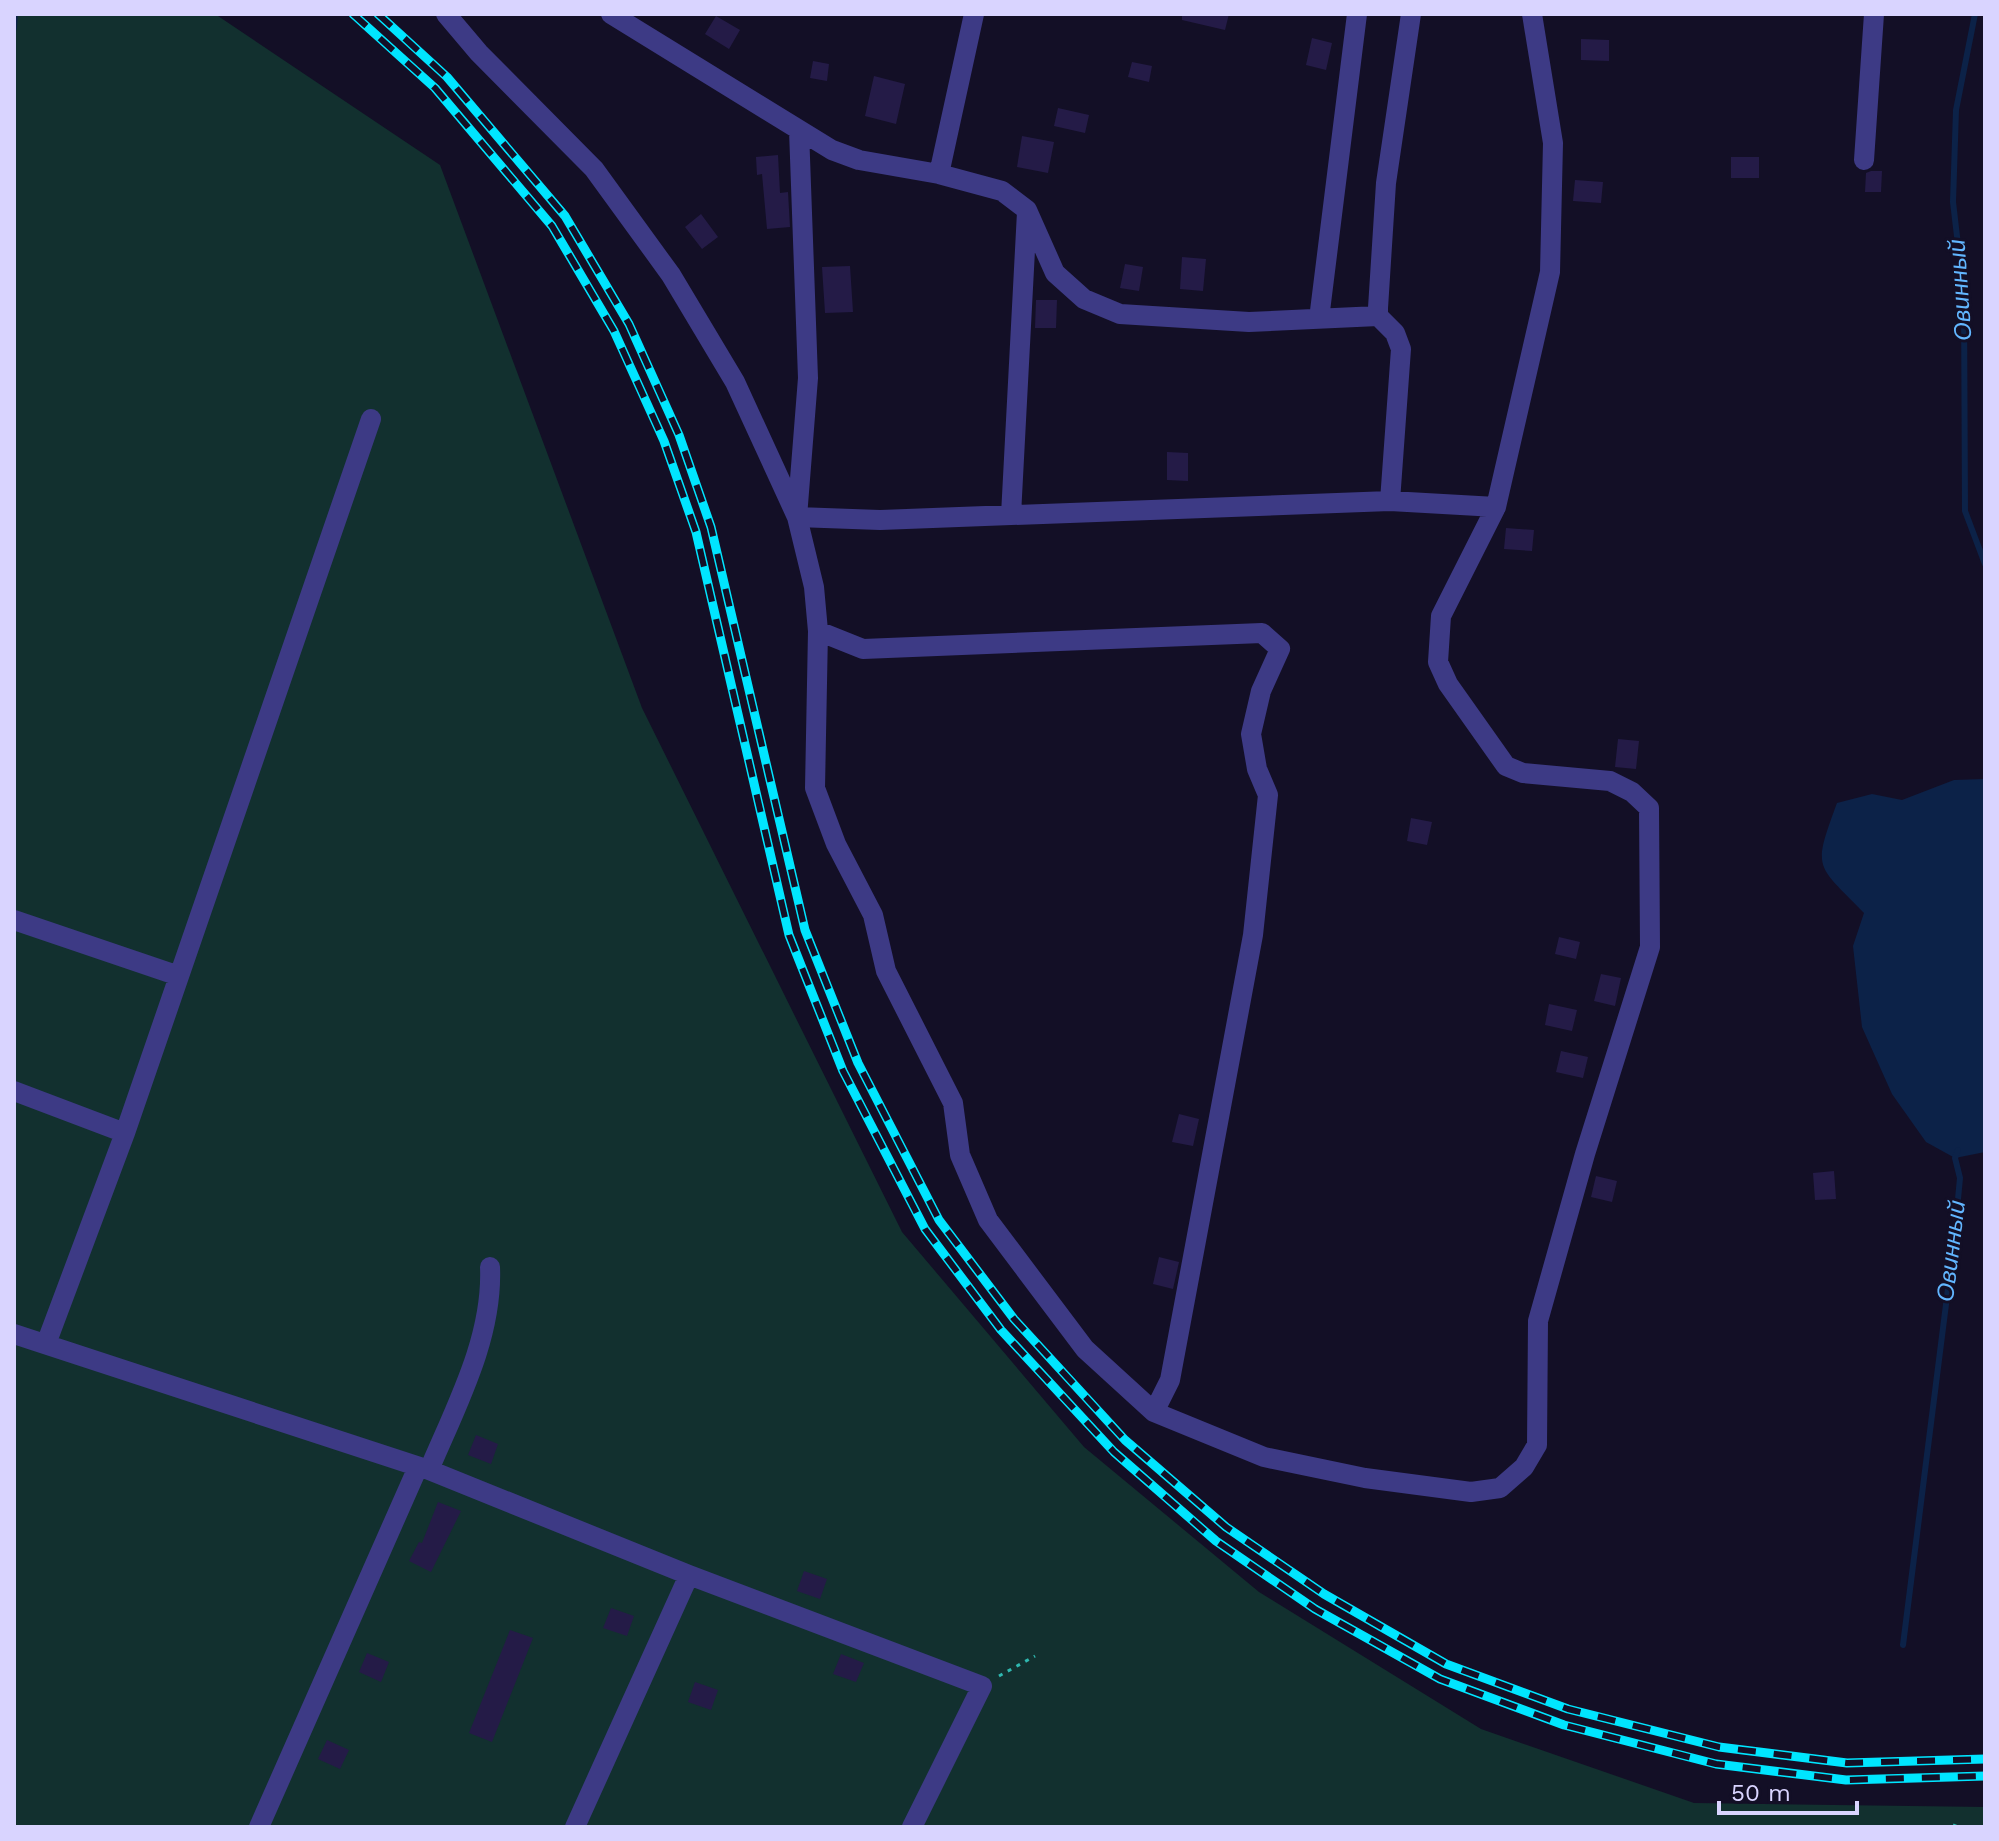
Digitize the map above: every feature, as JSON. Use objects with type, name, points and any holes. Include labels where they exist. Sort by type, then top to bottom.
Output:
[{"type":"street","points":[[446,14],[479,53],[594,169],[671,275],[735,382],[797,517],[814,587],[818,631],[815,788],[836,844],[873,915],[886,971],[953,1103],[960,1155],[988,1220],[1085,1349],[1154,1412],[1264,1457],[1365,1478],[1471,1492],[1500,1488],[1524,1467],[1537,1445],[1538,1321],[1589,1139],[1650,947],[1649,808],[1632,792],[1610,781],[1523,773],[1506,766],[1448,684],[1438,662],[1441,616],[1496,507],[1550,272],[1553,143],[1532,14]]},
{"type":"street","points":[[611,14],[799,130],[859,160],[939,174],[1002,191],[1027,210],[1055,273],[1098,306],[1120,314],[1249,322],[1378,316],[1395,333],[1401,349],[1390,501]]},
{"type":"street","points":[[939,174],[974,14]]},
{"type":"street","points":[[1319,319],[1357,14]]},
{"type":"street","points":[[1378,316],[1386,183],[1411,14]]},
{"type":"street","points":[[1864,160],[1874,14]]},
{"type":"street","points":[[797,517],[808,378],[799,130]]},
{"type":"street","points":[[1011,515],[1027,210]]},
{"type":"street","points":[[46,1344],[125,1133],[371,419]]},
{"type":"street","points":[[797,517],[880,520],[1390,501],[1496,507]]},
{"type":"street","points":[[818,631],[863,649],[1262,633],[1280,649],[1261,691],[1251,734],[1257,769],[1268,795],[1253,935],[1170,1380],[1154,1412]]},
{"type":"street","points":[[14,920],[179,976]]},
{"type":"street","points":[[14,1091],[125,1133]]},
{"type":"street","points":[[259,1827],[480,1342],[491,1295],[490,1267]]},
{"type":"street","points":[[14,1334],[424,1468],[689,1575],[982,1686],[912,1827]]},
{"type":"street","points":[[575,1827],[689,1575]]},
{"type":"path","points":[[982,1686],[1035,1656]]},
{"type":"green space","points":[[14,14],[215,14],[440,165],[642,708],[902,1232],[1084,1447],[1259,1592],[1481,1729],[1694,1803],[1985,1807],[1985,1827],[14,1827]]},
{"type":"water","points":[[1985,779],[1985,1152],[1955,1158],[1926,1142],[1892,1094],[1862,1027],[1853,946],[1864,913],[1828,874],[1822,855],[1837,803],[1872,794],[1902,800],[1954,780]]},
{"type":"building","points":[[1182,14],[1229,14],[1225,30],[1182,20]]},
{"type":"building","points":[[716,16],[740,30],[729,49],[705,34]]},
{"type":"building","points":[[1312,38],[1332,43],[1326,70],[1306,65]]},
{"type":"building","points":[[1581,39],[1609,40],[1609,61],[1581,60]]},
{"type":"building","points":[[813,61],[829,64],[827,81],[810,78]]},
{"type":"building","points":[[1132,62],[1152,66],[1149,82],[1128,77]]},
{"type":"building","points":[[874,76],[905,84],[896,124],[865,116]]},
{"type":"building","points":[[1058,108],[1089,115],[1085,133],[1054,126]]},
{"type":"building","points":[[1022,136],[1054,142],[1048,173],[1017,167]]},
{"type":"building","points":[[778,155],[780,193],[788,192],[790,227],[767,229],[762,174],[757,175],[756,157]]},
{"type":"building","points":[[1731,157],[1759,157],[1759,178],[1731,178]]},
{"type":"building","points":[[1882,171],[1881,192],[1865,192],[1866,173]]},
{"type":"building","points":[[1575,180],[1603,182],[1601,203],[1573,201]]},
{"type":"building","points":[[701,214],[718,237],[702,249],[685,227]]},
{"type":"building","points":[[1182,257],[1206,259],[1203,291],[1180,289]]},
{"type":"building","points":[[1125,264],[1143,267],[1139,291],[1120,288]]},
{"type":"building","points":[[850,266],[853,312],[825,313],[822,267]]},
{"type":"building","points":[[1036,300],[1057,300],[1056,328],[1035,328]]},
{"type":"building","points":[[1167,452],[1188,453],[1188,481],[1167,480]]},
{"type":"building","points":[[1506,528],[1534,530],[1532,551],[1504,549]]},
{"type":"building","points":[[1618,739],[1639,741],[1636,769],[1615,767]]},
{"type":"building","points":[[1411,818],[1432,822],[1427,845],[1407,841]]},
{"type":"building","points":[[1559,937],[1580,942],[1576,959],[1555,954]]},
{"type":"building","points":[[1601,974],[1621,978],[1615,1006],[1594,1001]]},
{"type":"building","points":[[1549,1004],[1577,1010],[1572,1031],[1545,1025]]},
{"type":"building","points":[[1561,1051],[1588,1057],[1583,1078],[1556,1072]]},
{"type":"building","points":[[1179,1114],[1199,1119],[1193,1146],[1172,1142]]},
{"type":"building","points":[[1834,1171],[1836,1199],[1815,1200],[1813,1173]]},
{"type":"building","points":[[1596,1176],[1617,1181],[1612,1202],[1591,1197]]},
{"type":"building","points":[[1159,1257],[1179,1262],[1173,1289],[1153,1284]]},
{"type":"building","points":[[476,1435],[498,1444],[491,1464],[468,1455]]},
{"type":"building","points":[[438,1502],[461,1511],[431,1572],[409,1561],[419,1542],[422,1543]]},
{"type":"building","points":[[804,1571],[827,1579],[820,1599],[797,1591]]},
{"type":"building","points":[[611,1608],[634,1616],[627,1636],[603,1628]]},
{"type":"building","points":[[510,1630],[533,1638],[492,1742],[469,1733]]},
{"type":"building","points":[[367,1653],[389,1662],[381,1682],[359,1672]]},
{"type":"building","points":[[841,1654],[864,1663],[856,1682],[833,1674]]},
{"type":"building","points":[[695,1682],[718,1690],[711,1710],[688,1702]]},
{"type":"building","points":[[327,1740],[349,1750],[340,1769],[318,1759]]},
{"type":"waterway","points":[[14,28],[15,14]]},
{"type":"waterway","name":"Овинный","points":[[1975,14],[1956,110],[1953,202],[1964,296],[1965,511],[1985,564]]},
{"type":"waterway","name":"Овинный","points":[[1903,1645],[1954,1241],[1960,1178],[1955,1158],[1958,1150]]},
{"type":"railway","points":[[353,14],[435,88],[552,226],[614,331],[664,441],[696,532],[789,935],[843,1071],[925,1229],[1001,1330],[1114,1452],[1216,1541],[1315,1609],[1440,1679],[1564,1725],[1716,1764],[1846,1780],[1985,1776]]},
{"type":"railway","points":[[378,14],[447,77],[565,216],[629,324],[679,435],[711,527],[805,930],[858,1063],[939,1220],[1014,1319],[1125,1440],[1226,1527],[1324,1594],[1446,1664],[1568,1709],[1719,1747],[1847,1763],[1985,1759]]}]
